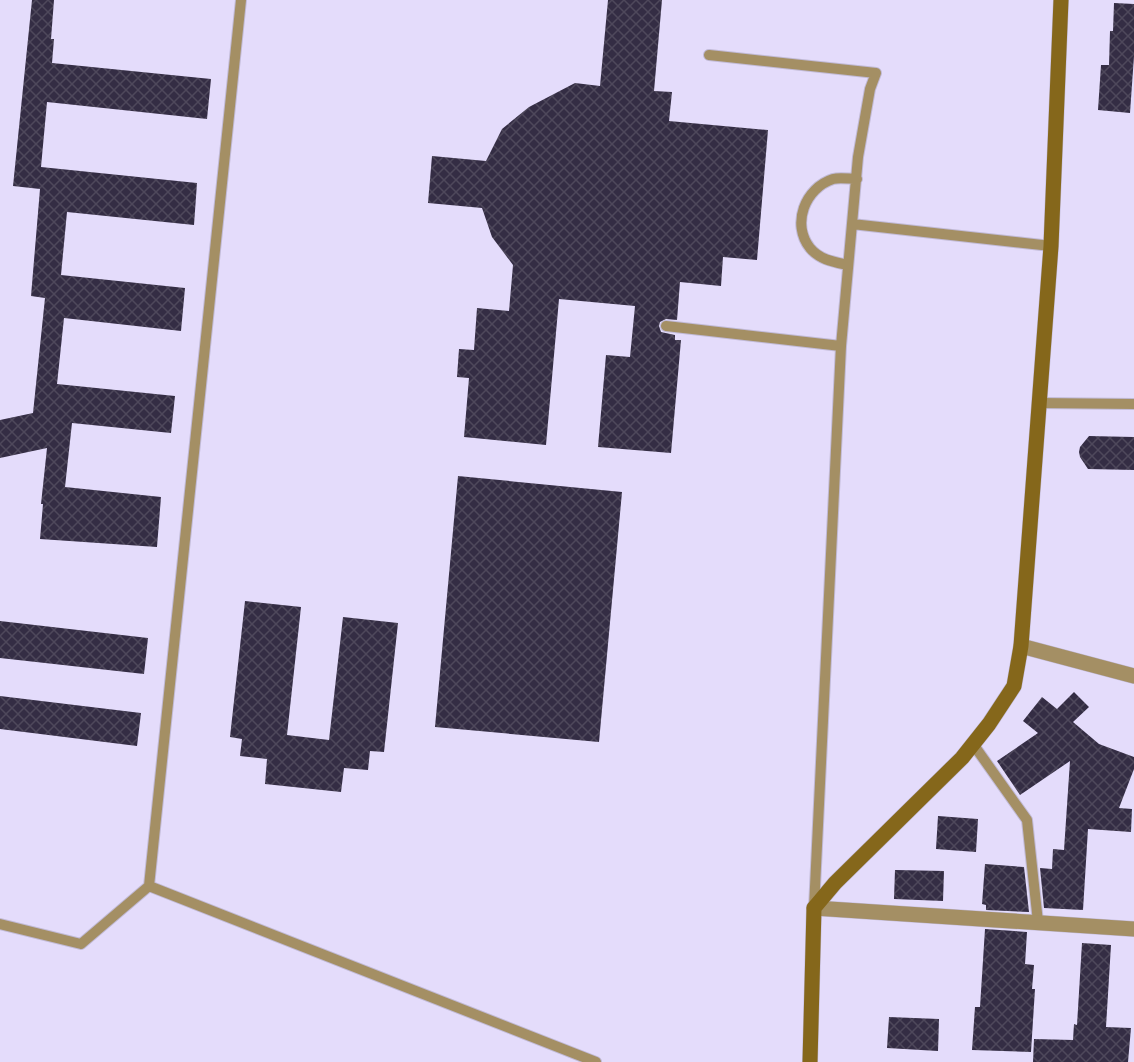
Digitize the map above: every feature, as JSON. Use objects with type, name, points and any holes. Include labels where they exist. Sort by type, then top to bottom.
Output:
[{"type":"street","points":[[811,1062],[814,908],[835,883],[962,758],[989,724],[1014,686],[1021,646],[1051,246],[1061,0]]},
{"type":"street","points":[[1021,646],[1134,676]]},
{"type":"street","points":[[814,908],[1134,929]]},
{"type":"lane","points":[[0,924],[81,944],[149,886],[241,0]]},
{"type":"lane","points":[[709,55],[876,73],[868,100],[856,179],[841,346],[814,908]]},
{"type":"lane","points":[[849,265],[827,261],[810,248],[801,228],[803,206],[815,188],[835,178],[856,179]]},
{"type":"lane","points":[[852,224],[1051,246]]},
{"type":"lane","points":[[666,326],[841,346]]},
{"type":"lane","points":[[1039,403],[1134,404]]},
{"type":"lane","points":[[973,744],[1027,820],[1038,922]]},
{"type":"lane","points":[[149,886],[596,1062]]},
{"type":"building","points":[[32,0],[54,0],[52,63],[211,79],[207,119],[47,102],[41,167],[197,183],[194,225],[67,212],[61,275],[185,288],[181,331],[64,318],[57,384],[175,396],[171,433],[72,423],[65,487],[161,497],[157,547],[40,539],[47,448],[0,458],[0,420],[33,413],[45,298],[31,296],[40,189],[13,186]]},
{"type":"building","points":[[608,0],[662,0],[654,91],[672,92],[669,121],[768,130],[757,260],[723,257],[721,286],[680,282],[677,320],[666,319],[660,322],[661,332],[675,335],[675,340],[681,340],[671,453],[598,447],[606,355],[630,357],[635,306],[559,299],[546,445],[464,437],[469,378],[457,377],[459,349],[474,350],[477,308],[509,311],[513,265],[492,237],[482,208],[428,203],[432,156],[486,161],[502,129],[529,107],[575,83],[600,86]]},
{"type":"building","points":[[1114,3],[1134,4],[1134,56],[1130,113],[1098,110],[1101,65],[1109,65]]},
{"type":"building","points":[[1089,436],[1134,437],[1134,470],[1088,469],[1079,452],[1080,447]]},
{"type":"building","points":[[458,476],[622,492],[599,742],[435,727]]},
{"type":"building","points":[[245,601],[301,607],[287,735],[329,740],[343,617],[398,623],[384,752],[370,751],[368,770],[344,768],[341,792],[265,784],[267,759],[240,756],[242,739],[230,737]]},
{"type":"building","points":[[0,621],[148,638],[144,674],[0,658]]},
{"type":"building","points":[[1074,692],[1089,707],[1073,722],[1099,744],[1134,757],[1134,769],[1119,808],[1132,809],[1131,832],[1088,829],[1083,910],[1044,908],[1040,868],[1052,869],[1053,849],[1064,850],[1070,761],[1020,795],[997,761],[1038,733],[1023,721],[1042,697],[1057,709]]},
{"type":"building","points":[[0,696],[141,713],[137,746],[0,729]]},
{"type":"building","points":[[938,816],[978,819],[976,852],[936,849]]},
{"type":"building","points":[[985,864],[1024,867],[1029,912],[986,910],[986,905],[982,904]]},
{"type":"building","points":[[895,870],[944,871],[943,901],[894,899]]},
{"type":"building","points":[[985,929],[1027,932],[1025,964],[1034,965],[1032,989],[1035,989],[1031,1052],[972,1050],[975,1007],[980,1007]]},
{"type":"building","points":[[1082,943],[1111,945],[1106,1027],[1131,1028],[1128,1062],[1033,1062],[1034,1039],[1073,1040],[1074,1024],[1077,1025]]},
{"type":"building","points":[[889,1017],[939,1019],[938,1051],[887,1048]]}]
